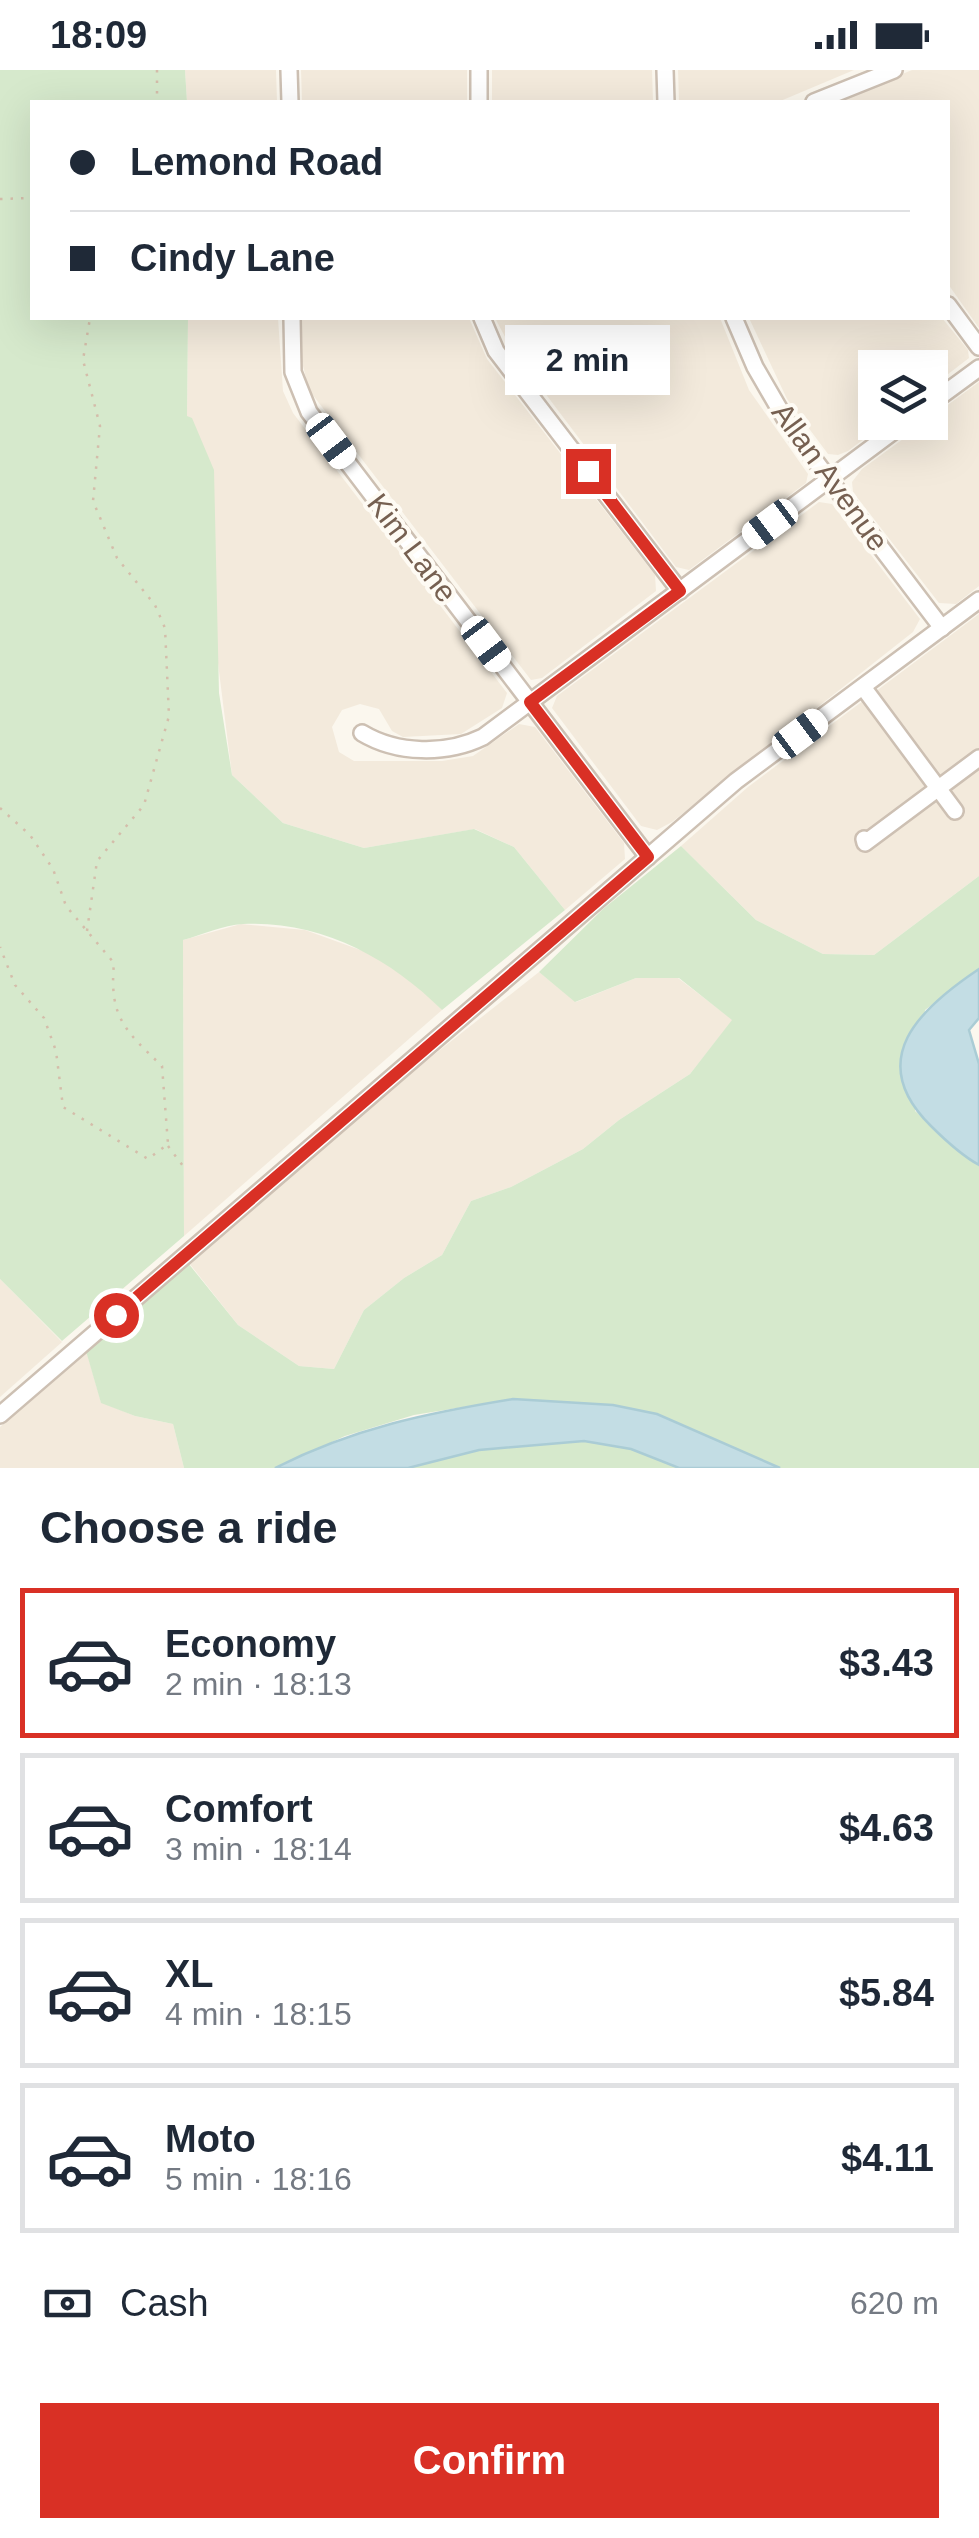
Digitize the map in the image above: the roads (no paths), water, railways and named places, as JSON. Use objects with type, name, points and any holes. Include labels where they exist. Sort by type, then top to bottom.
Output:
[{"type":"street","points":[[289,70],[290,100]]},
{"type":"street","points":[[479,70],[479,100]]},
{"type":"street","points":[[665,70],[666,100]]},
{"type":"street","points":[[819,100],[894,70]]},
{"type":"street","points":[[950,307],[979,347]]},
{"type":"street","name":"Kim Lane","points":[[292,320],[293,372],[303,403],[648,857]]},
{"type":"street","points":[[483,320],[496,351],[680,591]]},
{"type":"street","name":"Allan Avenue","points":[[735,320],[771,399],[942,628]]},
{"type":"street","points":[[948,391],[979,368]]},
{"type":"street","points":[[362,733],[381,744],[402,749],[451,748],[483,737],[882,440]]},
{"type":"street","points":[[0,1414],[736,781],[979,600]]},
{"type":"street","points":[[863,687],[955,811]]},
{"type":"street","points":[[864,840],[865,843],[979,758]]},
{"type":"water","points":[[979,969],[979,1018],[969,1030],[979,1064],[979,1165],[942,1137],[911,1102],[902,1079],[901,1058],[907,1038],[920,1019]]},
{"type":"water","points":[[513,1399],[613,1405],[657,1414],[780,1468],[679,1468],[631,1449],[584,1441],[479,1450],[408,1468],[275,1468],[333,1442],[391,1424]]}]
